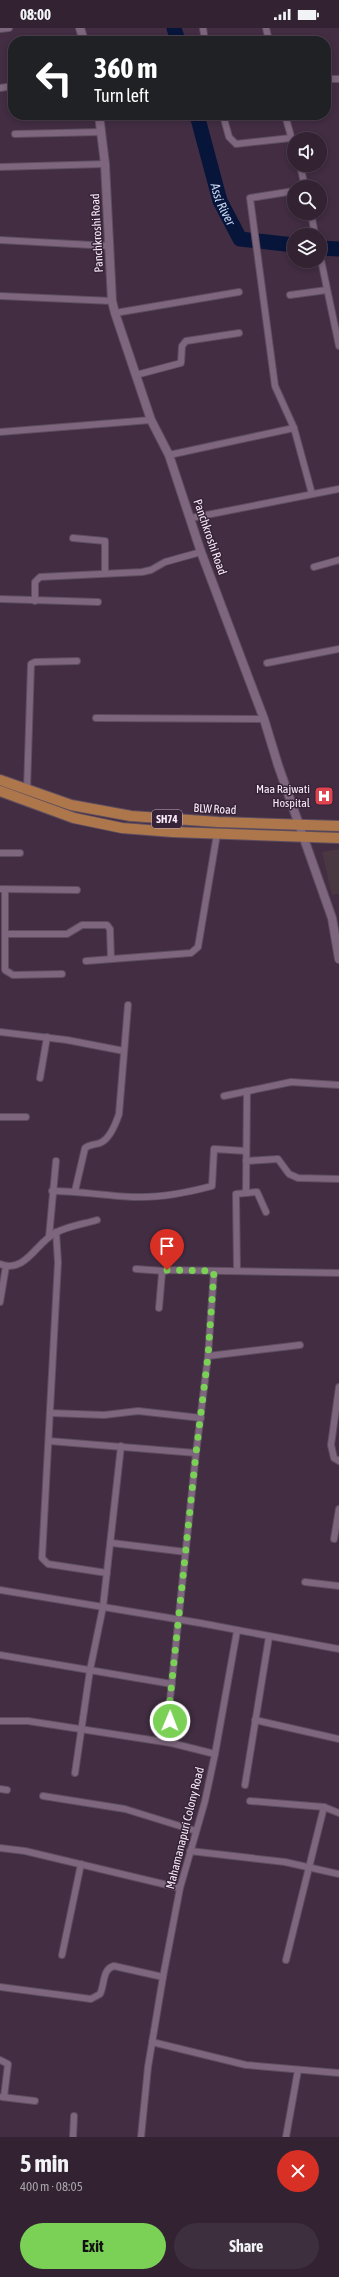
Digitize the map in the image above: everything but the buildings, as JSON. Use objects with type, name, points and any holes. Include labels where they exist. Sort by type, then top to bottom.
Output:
[{"type":"main road","name":"BLW Road","points":[[0,780],[70,805],[131,816],[301,826],[339,826]]},
{"type":"main road","name":"SH74","points":[[0,791],[74,818],[98,824],[148,830],[339,838]]},
{"type":"street","points":[[0,29],[10,28]]},
{"type":"street","name":"Panchkroshi Road","points":[[100,120],[105,164],[112,301],[115,313],[151,420],[169,455],[201,552],[264,719],[278,765],[301,826],[332,918],[337,937],[339,959]]},
{"type":"street","points":[[225,120],[230,137],[236,144],[287,138]]},
{"type":"street","points":[[286,120],[289,132]]},
{"type":"street","points":[[15,134],[101,132]]},
{"type":"street","points":[[0,167],[105,164]]},
{"type":"street","points":[[287,192],[250,198],[275,386],[294,428],[312,494]]},
{"type":"street","points":[[0,240],[110,246]]},
{"type":"street","points":[[323,268],[327,290],[336,312],[339,346]]},
{"type":"street","points":[[290,295],[327,290]]},
{"type":"street","points":[[115,313],[239,292]]},
{"type":"street","points":[[0,296],[112,301]]},
{"type":"street","points":[[136,375],[181,363],[182,346],[186,341],[239,333]]},
{"type":"street","points":[[0,432],[151,420]]},
{"type":"street","points":[[169,455],[294,428]]},
{"type":"street","points":[[191,518],[339,489]]},
{"type":"street","points":[[73,538],[105,541],[105,573]]},
{"type":"street","points":[[35,601],[35,582],[40,577],[151,570],[165,562],[201,552]]},
{"type":"street","points":[[314,567],[339,560]]},
{"type":"street","points":[[0,599],[98,602]]},
{"type":"street","points":[[267,663],[339,649]]},
{"type":"street","points":[[28,790],[31,664],[35,662],[77,661]]},
{"type":"street","points":[[96,718],[264,719]]},
{"type":"street","points":[[86,961],[191,953],[195,951],[199,940],[217,834]]},
{"type":"street","points":[[0,853],[20,853]]},
{"type":"street","points":[[62,974],[8,973],[4,966],[5,934],[2,889],[77,890]]},
{"type":"street","points":[[5,934],[67,934],[82,925],[108,925],[110,929],[111,959]]},
{"type":"street","points":[[75,1191],[85,1148],[103,1142],[116,1122],[128,1005]]},
{"type":"street","points":[[0,1032],[47,1037],[124,1052]]},
{"type":"street","points":[[40,1078],[47,1037]]},
{"type":"street","points":[[224,1096],[291,1082],[339,1085]]},
{"type":"street","points":[[246,1193],[247,1091]]},
{"type":"street","points":[[0,1117],[26,1117]]},
{"type":"street","points":[[52,1191],[75,1191],[132,1197],[184,1193],[212,1186],[214,1149],[246,1151]]},
{"type":"street","points":[[246,1161],[278,1159],[289,1174],[293,1176],[339,1179]]},
{"type":"street","points":[[49,1237],[52,1191],[56,1161]]},
{"type":"street","points":[[237,1271],[236,1194],[257,1192],[266,1212]]},
{"type":"street","points":[[0,1302],[3,1265],[13,1266],[24,1261],[56,1232],[97,1220]]},
{"type":"street","points":[[56,1232],[58,1262],[42,1558],[44,1562],[107,1573]]},
{"type":"street","points":[[136,1269],[164,1271],[339,1273]]},
{"type":"street","points":[[160,1308],[161,1276],[164,1271]]},
{"type":"street","points":[[171,1743],[169,1709],[196,1453],[208,1356],[214,1271]]},
{"type":"street","points":[[208,1356],[300,1345]]},
{"type":"street","points":[[339,1386],[332,1445],[334,1458],[339,1461]]},
{"type":"street","points":[[50,1413],[104,1415],[138,1411],[201,1418]]},
{"type":"street","points":[[49,1441],[196,1453]]},
{"type":"street","points":[[74,1773],[90,1670],[103,1607],[112,1543],[121,1446]]},
{"type":"street","points":[[334,1539],[339,1509]]},
{"type":"street","points":[[112,1543],[186,1552]]},
{"type":"street","points":[[305,1582],[339,1586]]},
{"type":"street","points":[[0,1590],[339,1649]]},
{"type":"street","points":[[215,1754],[237,1631]]},
{"type":"street","points":[[245,1785],[269,1637]]},
{"type":"street","points":[[0,1655],[172,1684]]},
{"type":"street","points":[[255,1720],[339,1739]]},
{"type":"street","name":"Mahamanapuri Colony Road","points":[[0,1721],[28,1721],[82,1729],[171,1743],[215,1754],[205,1801],[180,1888],[152,2042],[141,2137]]},
{"type":"street","points":[[0,1789],[7,1790]]},
{"type":"street","points":[[43,1796],[125,1809],[196,1831]]},
{"type":"street","points":[[250,1801],[324,1807],[339,1813]]},
{"type":"street","points":[[286,1960],[324,1807]]},
{"type":"street","points":[[0,1848],[81,1864],[180,1888]]},
{"type":"street","points":[[190,1851],[309,1866],[339,1874]]},
{"type":"street","points":[[62,1955],[81,1864]]},
{"type":"street","points":[[0,1987],[91,1999],[100,1994],[106,1970],[110,1967],[114,1966],[163,1977]]},
{"type":"street","points":[[152,2042],[246,2065],[339,2073]]},
{"type":"street","points":[[0,2060],[8,2064],[2,2097],[35,2101]]},
{"type":"street","points":[[286,2137],[298,2070]]},
{"type":"street","points":[[73,2137],[74,2116]]},
{"type":"shaded area","points":[[339,849],[339,894],[332,895],[322,852]]},
{"type":"waterway","name":"Assi River","points":[[174,28],[176,36]]},
{"type":"waterway","name":"Assi River","points":[[198,120],[220,201],[240,239],[287,244]]},
{"type":"waterway","name":"Assi River","points":[[327,248],[339,249]]},
{"type":"place","name":"Maa Rajwati Hospital","points":[[324,796]]},
{"type":"route","points":[[167,1270],[214,1271],[208,1356],[196,1453],[169,1709],[170,1721]]}]
